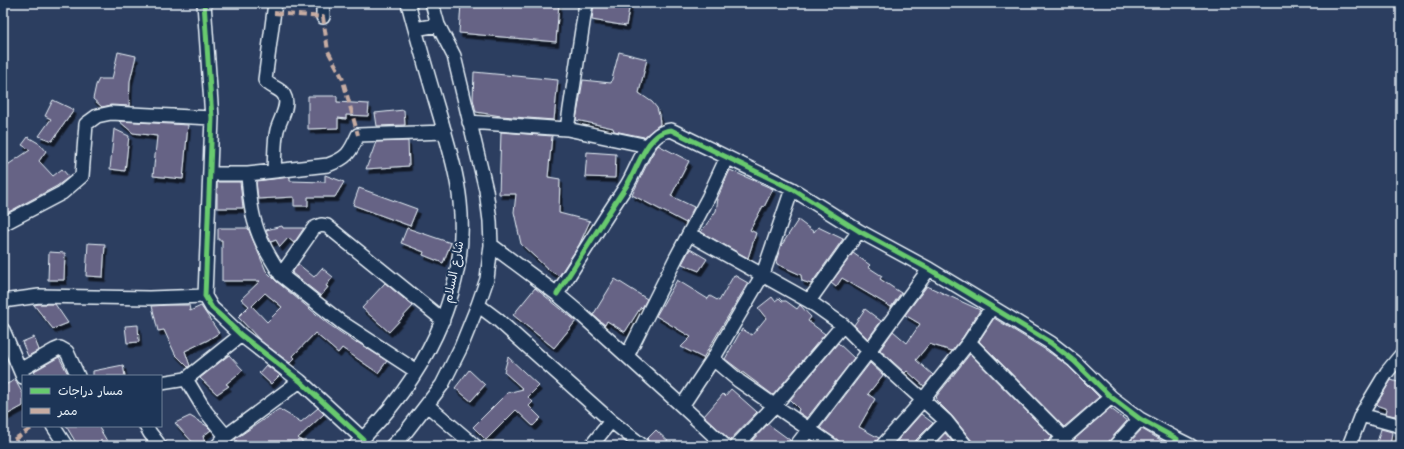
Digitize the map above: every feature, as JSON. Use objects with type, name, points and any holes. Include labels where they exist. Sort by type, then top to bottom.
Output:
[{"type":"street","points":[[204,3],[212,118],[211,174],[205,296],[212,308],[242,335],[300,380],[359,442]]},
{"type":"street","points":[[274,170],[277,132],[286,106],[286,99],[283,93],[269,85],[265,80],[275,3]]},
{"type":"street","points":[[323,3],[324,18]]},
{"type":"street","name":"شارع السلام","points":[[359,442],[386,414],[402,394],[431,346],[443,320],[452,292],[462,234],[460,201],[445,132],[408,3]]},
{"type":"street","points":[[392,446],[405,433],[442,385],[461,347],[487,279],[491,245],[486,190],[454,56],[438,25],[432,3]]},
{"type":"street","points":[[567,129],[586,3]]},
{"type":"street","points":[[415,29],[438,25]]},
{"type":"street","points":[[3,224],[62,193],[82,176],[86,124],[97,116],[111,113],[212,118]]},
{"type":"street","points":[[469,122],[567,129],[648,146]]},
{"type":"street","points":[[557,294],[628,183],[648,146],[659,134],[666,130],[672,130],[792,189],[859,231],[928,269],[992,307],[1051,343],[1074,361],[1111,397],[1174,443],[1191,446]]},
{"type":"street","points":[[211,174],[248,174],[328,165],[340,160],[351,151],[358,135],[445,132]]},
{"type":"street","points":[[627,356],[676,258],[690,234],[727,157]]},
{"type":"street","points":[[248,174],[250,197],[255,224],[266,251],[281,275],[341,322],[416,371]]},
{"type":"street","points":[[682,406],[713,359],[763,274],[792,189]]},
{"type":"street","points":[[281,275],[314,228],[321,225],[327,226],[443,320]]},
{"type":"street","points":[[809,301],[859,231]]},
{"type":"street","points":[[690,234],[809,301],[843,325],[868,351],[946,421],[966,446]]},
{"type":"street","points":[[491,245],[557,294],[682,406],[717,443]]},
{"type":"street","points":[[796,446],[928,269]]},
{"type":"street","points":[[3,301],[39,296],[149,298],[205,296]]},
{"type":"street","points":[[478,305],[498,320],[611,421],[642,446]]},
{"type":"street","points":[[882,446],[922,401],[969,342],[992,307]]},
{"type":"street","points":[[736,446],[774,405],[843,325]]},
{"type":"street","points":[[3,330],[21,373],[60,348],[67,352],[78,375]]},
{"type":"street","points":[[162,383],[186,379],[242,335]]},
{"type":"street","points":[[969,342],[1059,442],[1111,397]]},
{"type":"street","points":[[1349,446],[1361,415],[1387,372],[1401,355]]},
{"type":"street","points":[[713,359],[739,381],[834,446]]},
{"type":"street","points":[[186,379],[206,412],[226,436]]},
{"type":"street","points":[[217,446],[226,436],[300,380]]},
{"type":"street","points":[[427,405],[475,446]]},
{"type":"street","points":[[1361,415],[1401,426]]},
{"type":"street","points":[[1115,446],[1140,419]]},
{"type":"street","points":[[591,446],[611,421]]},
{"type":"street","points":[[922,446],[946,421]]},
{"type":"street","points":[[54,427],[66,446]]},
{"type":"street","points":[[147,427],[160,446]]},
{"type":"building","points":[[461,3],[559,3],[556,42],[459,33]]},
{"type":"building","points":[[594,3],[630,3],[626,26],[592,20]]},
{"type":"building","points":[[118,52],[136,56],[130,81],[129,106],[111,105],[102,107],[93,99],[96,85],[99,79],[112,79]]},
{"type":"building","points":[[619,52],[647,59],[639,93],[652,102],[657,108],[660,124],[644,137],[614,131],[613,128],[576,120],[583,80],[611,83]]},
{"type":"building","points":[[474,72],[558,80],[554,120],[501,116],[476,112],[473,99]]},
{"type":"building","points":[[308,96],[337,96],[337,102],[369,104],[368,116],[346,115],[346,119],[338,118],[338,128],[308,129]]},
{"type":"building","points":[[53,100],[74,110],[52,141],[39,136],[51,119],[45,116]]},
{"type":"building","points":[[404,110],[405,125],[377,126],[375,113]]},
{"type":"building","points":[[119,121],[188,125],[183,179],[153,176],[157,136],[133,133]]},
{"type":"building","points":[[114,129],[129,136],[125,171],[110,169]]},
{"type":"building","points":[[501,132],[552,136],[548,177],[560,179],[559,213],[590,221],[579,245],[559,276],[549,270],[521,244],[514,212],[516,194],[499,194]]},
{"type":"building","points":[[28,137],[40,144],[46,151],[39,161],[53,176],[62,169],[69,177],[57,186],[3,215],[3,168],[30,150],[22,145]]},
{"type":"building","points":[[408,141],[409,166],[366,169],[376,142]]},
{"type":"building","points":[[658,145],[689,161],[671,196],[694,207],[686,223],[632,195]]},
{"type":"building","points":[[587,152],[616,154],[615,178],[585,177]]},
{"type":"building","points":[[730,170],[773,189],[750,230],[756,233],[748,258],[701,232],[716,211],[717,199]]},
{"type":"building","points":[[325,175],[344,182],[335,197],[308,197],[308,206],[294,206],[294,197],[258,199],[256,181],[290,177],[290,181],[325,182]]},
{"type":"building","points":[[217,182],[240,182],[243,208],[217,208]]},
{"type":"building","points":[[359,188],[417,209],[410,226],[353,205]]},
{"type":"building","points":[[798,220],[814,232],[818,227],[843,239],[811,284],[802,281],[801,275],[777,264],[776,261],[781,246]]},
{"type":"building","points":[[282,226],[283,228],[304,228],[294,243],[288,238],[280,247],[276,240],[271,242],[266,230]]},
{"type":"building","points":[[218,228],[248,228],[266,271],[327,323],[356,343],[357,342],[387,361],[378,373],[342,348],[338,353],[315,333],[293,356],[295,358],[290,363],[262,342],[238,317],[249,306],[241,299],[260,281],[222,281],[222,240],[218,240]],"holes":[[[265,293],[282,307],[267,322],[252,306]]]},
{"type":"building","points":[[407,228],[451,243],[443,263],[423,255],[424,252],[401,243]]},
{"type":"building","points":[[88,243],[105,244],[103,277],[86,276]]},
{"type":"building","points":[[690,249],[707,259],[699,271],[682,264]]},
{"type":"building","points":[[49,252],[65,253],[64,280],[48,280]]},
{"type":"building","points":[[853,253],[870,265],[868,267],[882,276],[880,279],[901,293],[891,307],[842,278],[836,287],[831,283]]},
{"type":"building","points":[[298,264],[314,277],[322,268],[333,277],[321,296],[292,273]]},
{"type":"building","points":[[734,275],[748,283],[703,358],[681,347],[691,337],[656,316],[677,280],[708,299],[710,296],[719,301]]},
{"type":"building","points":[[615,279],[647,299],[625,332],[607,321],[605,325],[593,315]]},
{"type":"building","points":[[385,283],[413,306],[389,332],[362,308]]},
{"type":"building","points":[[927,286],[980,310],[952,351],[929,344],[916,360],[933,375],[924,386],[907,371],[905,373],[880,350],[893,331],[907,343],[920,324],[905,315]]},
{"type":"building","points":[[535,288],[576,321],[554,348],[513,315]]},
{"type":"building","points":[[772,297],[775,301],[779,298],[782,301],[786,301],[797,309],[800,305],[811,317],[808,321],[825,334],[773,395],[725,359],[742,329],[752,335],[766,318],[758,308]]},
{"type":"building","points":[[55,304],[68,323],[53,329],[34,305]]},
{"type":"building","points":[[189,305],[190,311],[201,306],[219,333],[185,351],[190,366],[188,367],[175,354],[164,330],[158,331],[152,306]]},
{"type":"building","points":[[865,309],[881,321],[868,339],[854,325]]},
{"type":"building","points":[[994,318],[1046,350],[1067,365],[1099,397],[1064,427],[979,341]]},
{"type":"building","points":[[138,325],[139,342],[127,343],[125,326]]},
{"type":"building","points":[[34,337],[39,350],[28,356],[22,342]]},
{"type":"building","points":[[838,343],[854,358],[807,418],[798,412],[799,409],[790,400]]},
{"type":"building","points":[[970,354],[1052,437],[1046,446],[974,446],[972,441],[952,416],[936,400],[936,397]]},
{"type":"building","points":[[229,355],[243,370],[226,384],[229,386],[217,394],[200,378]]},
{"type":"building","points":[[59,357],[68,375],[36,375],[34,371]]},
{"type":"building","points":[[508,357],[539,386],[528,397],[533,402],[529,406],[541,418],[533,426],[516,410],[486,440],[473,427],[507,393],[523,389],[504,372]]},
{"type":"building","points":[[870,363],[883,375],[868,394],[875,399],[859,427],[879,438],[874,446],[841,446],[838,440],[820,428]]},
{"type":"building","points":[[123,365],[125,375],[93,375],[93,371]]},
{"type":"building","points":[[266,365],[280,375],[271,384],[259,373]]},
{"type":"building","points":[[469,370],[485,385],[471,401],[455,388]]},
{"type":"building","points":[[15,380],[22,392],[22,407],[3,417],[3,386]]},
{"type":"building","points":[[1391,380],[1401,383],[1401,414],[1396,413],[1395,416],[1386,414],[1387,409],[1376,405]]},
{"type":"building","points":[[731,389],[757,412],[730,440],[704,416],[723,394],[725,396]]},
{"type":"building","points":[[318,408],[324,414],[298,438],[307,446],[240,446],[235,439],[279,409],[301,422]]},
{"type":"building","points":[[1110,408],[1127,421],[1109,441],[1107,446],[1067,446]]},
{"type":"building","points":[[921,414],[933,423],[916,440],[914,446],[897,441]]},
{"type":"building","points":[[190,416],[211,430],[203,436],[206,446],[196,446],[175,423]]},
{"type":"building","points":[[768,424],[790,440],[788,446],[747,446]]},
{"type":"building","points":[[67,427],[99,427],[110,446],[78,446]]},
{"type":"building","points":[[1142,429],[1164,442],[1163,446],[1126,446]]},
{"type":"building","points":[[1381,429],[1392,432],[1390,446],[1376,446]]},
{"type":"building","points":[[656,430],[673,446],[651,446],[647,439]]},
{"type":"building","points":[[945,433],[956,446],[933,446]]},
{"type":"marked path","points":[[274,13],[323,17],[328,51],[342,77],[358,135]]},
{"type":"marked path","points":[[4,446],[33,427]]},
{"type":"cycle path","points":[[204,3],[212,118],[205,296],[212,308],[241,335],[300,381],[363,439]]},
{"type":"cycle path","points":[[557,294],[627,185],[649,144],[658,135],[671,130],[792,189],[859,231],[929,269],[1051,343],[1074,361],[1111,397],[1140,419],[1177,439],[1171,446]]}]
